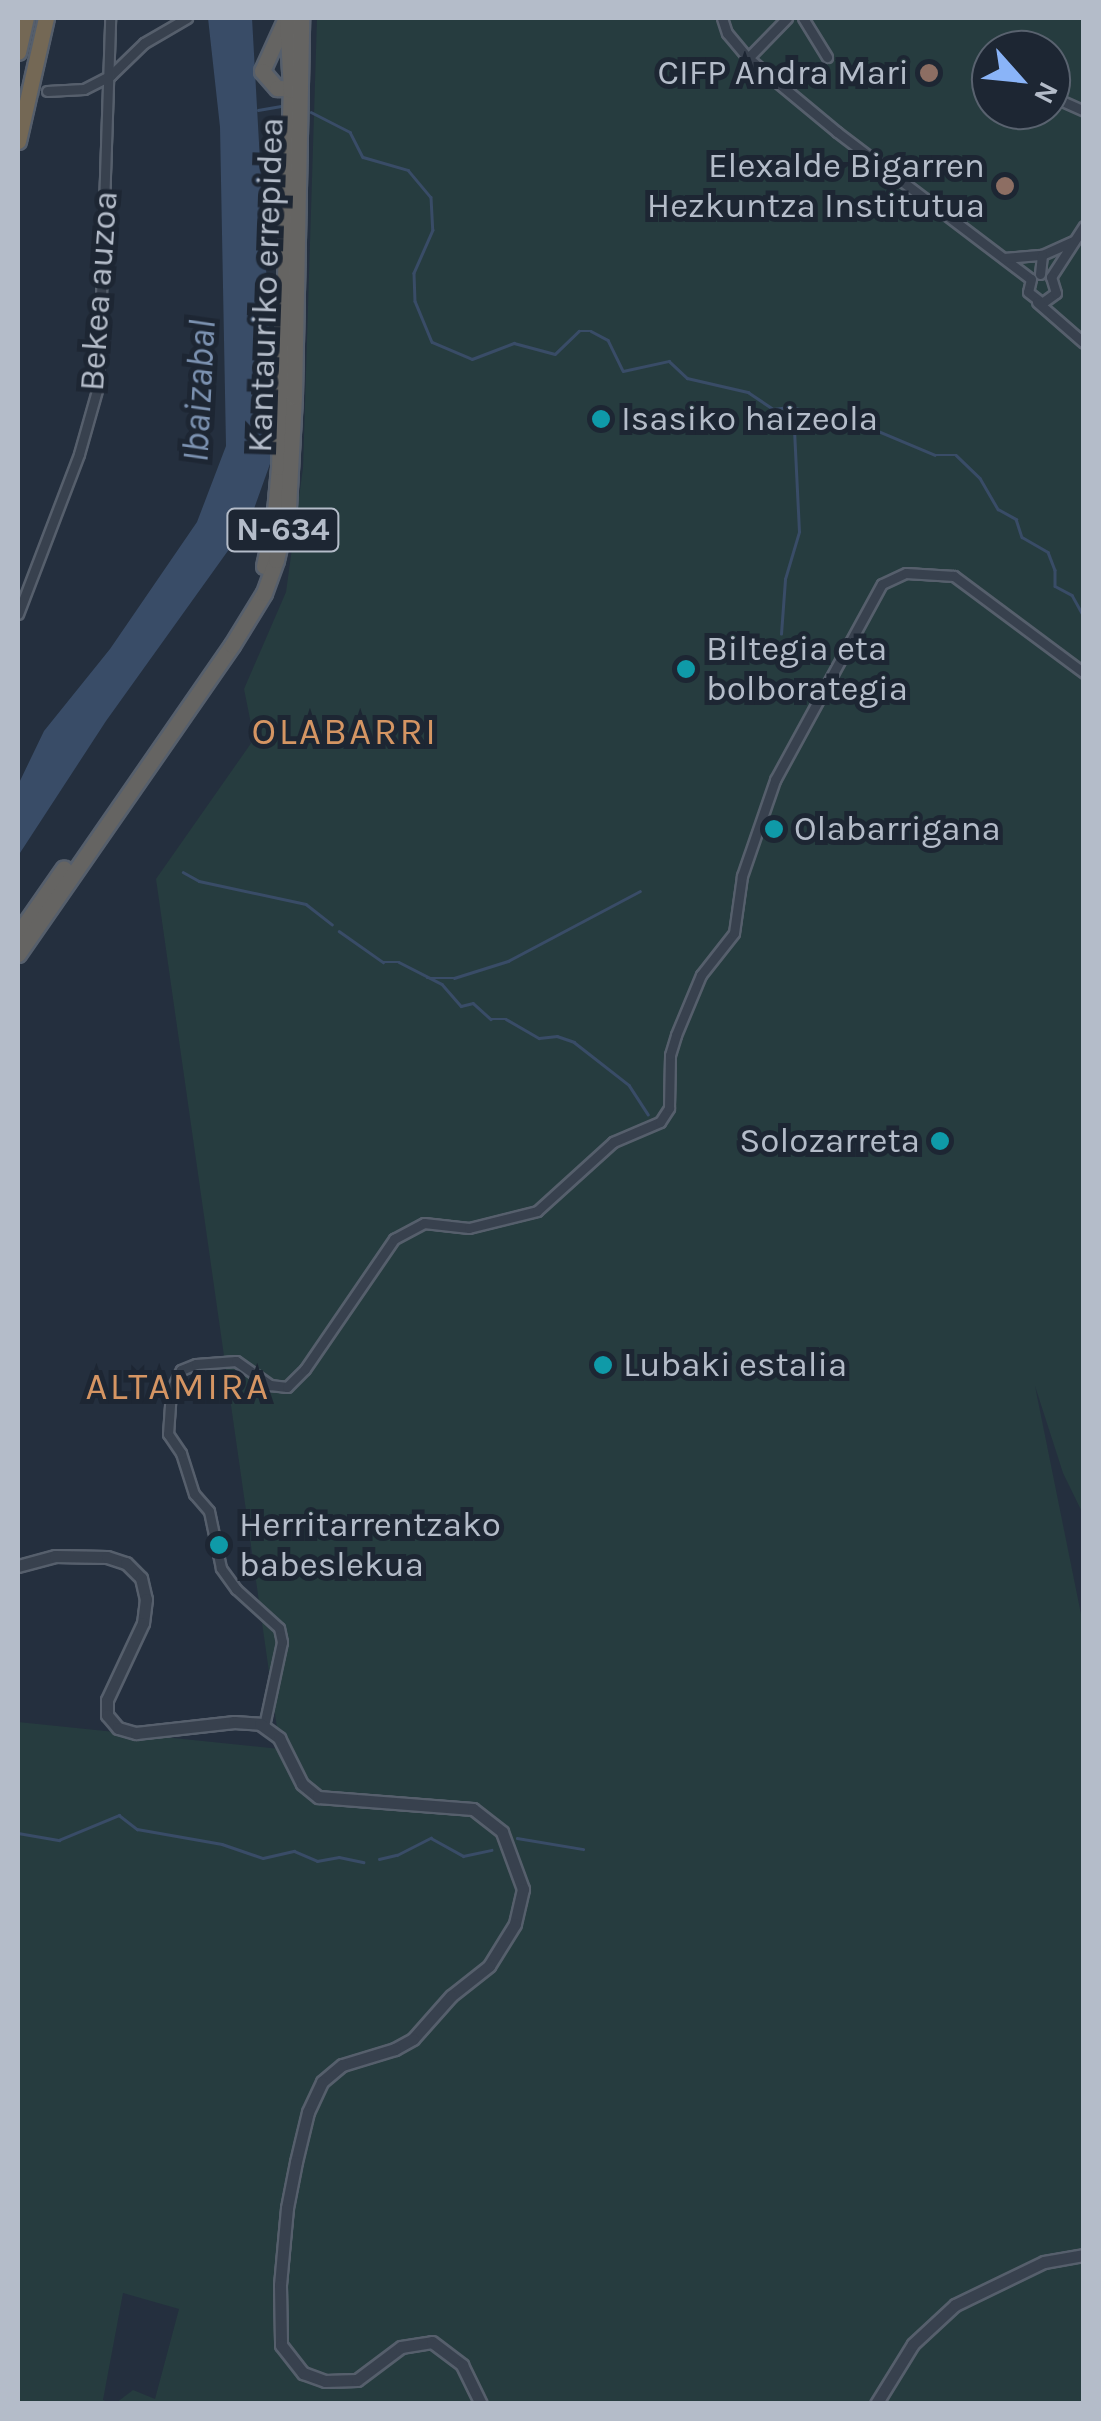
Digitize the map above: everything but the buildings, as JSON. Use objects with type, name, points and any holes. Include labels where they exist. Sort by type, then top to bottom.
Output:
[{"type":"highway","points":[[18,52],[26,18]]},
{"type":"highway","points":[[18,141],[46,18]]},
{"type":"highway","points":[[287,18],[262,71],[271,85],[296,89]]},
{"type":"highway","name":"N-634","points":[[18,934],[227,633],[262,572],[274,522],[279,467],[296,89],[287,18]]},
{"type":"highway","name":"Kantauriko errepidea","points":[[18,954],[232,645],[273,570],[288,508],[296,89],[301,18]]},
{"type":"street","name":"Bekea auzoa","points":[[18,614],[79,454],[98,387],[110,18]]},
{"type":"street","points":[[47,90],[84,89],[111,75],[144,42],[188,18]]},
{"type":"street","points":[[722,18],[726,33],[748,58],[837,132],[1004,258],[1041,277],[1056,293],[1046,302],[1037,302]]},
{"type":"street","points":[[748,58],[787,18]]},
{"type":"street","points":[[803,18],[826,57]]},
{"type":"street","points":[[1084,226],[1028,292],[1084,343]]},
{"type":"street","points":[[1004,258],[1042,255],[1073,240]]},
{"type":"street","points":[[1073,240],[1084,249]]},
{"type":"street","points":[[1041,277],[1042,255]]},
{"type":"street","points":[[264,1726],[272,1680],[282,1656],[279,1628],[236,1589],[221,1568],[209,1511],[194,1494],[166,1417],[172,1387],[188,1365],[236,1361],[283,1388],[305,1369],[394,1239],[424,1223],[469,1228],[537,1211],[613,1142],[660,1122],[669,1108],[670,1056],[676,1036],[701,975],[734,933],[742,876],[774,780],[882,584],[906,573],[954,576],[1084,673]]},
{"type":"street","points":[[18,1566],[55,1556],[99,1556],[124,1561],[140,1578],[146,1599],[143,1623],[107,1700],[107,1715],[116,1726],[136,1733],[234,1722],[264,1726],[279,1738],[302,1784],[318,1796],[473,1809],[502,1832],[517,1865],[522,1907],[488,1967],[451,1996],[408,2042],[342,2065],[322,2082],[304,2125],[282,2248],[280,2335],[286,2356],[298,2369],[325,2381],[357,2380],[401,2347],[432,2342],[458,2360],[481,2404]]},
{"type":"street","points":[[876,2404],[912,2344],[955,2305],[1044,2262],[1084,2254]]},
{"type":"green space","points":[[317,18],[1083,18],[1083,1514],[1063,1473],[1035,1386],[1084,1629],[1083,2403],[116,2403],[133,2390],[155,2399],[179,2309],[123,2293],[103,2400],[110,2403],[18,2403],[18,1722],[280,1749],[156,879],[254,739],[244,689],[286,592],[303,468]]},
{"type":"water","points":[[208,18],[252,18],[275,428],[270,464],[250,520],[106,721],[18,856],[18,785],[44,731],[110,649],[197,522],[226,446],[220,127]]},
{"type":"waterway","points":[[258,110],[281,106]]},
{"type":"waterway","points":[[311,112],[350,132],[363,157],[408,170],[431,197],[433,230],[414,273],[415,301],[432,342],[472,359],[514,343],[555,354],[579,331],[591,331],[608,340],[623,371],[669,361],[687,378],[748,392],[773,409],[789,407],[847,418],[935,455],[956,455],[980,478],[998,509],[1016,519],[1022,537],[1048,552],[1055,570],[1055,586],[1072,595],[1084,617]]},
{"type":"waterway","points":[[781,634],[785,579],[799,532],[793,409]]},
{"type":"waterway","points":[[183,872],[199,881],[306,904],[332,924]]},
{"type":"waterway","points":[[427,978],[454,978],[508,961],[640,891]]},
{"type":"waterway","points":[[339,931],[383,962],[399,962],[442,984],[461,1006],[473,1003],[491,1019],[506,1019],[539,1038],[557,1036],[574,1042],[629,1085],[648,1114]]},
{"type":"waterway","points":[[18,1833],[59,1840],[119,1815],[137,1829],[222,1844],[263,1858],[294,1851],[317,1861],[339,1857],[363,1862]]},
{"type":"waterway","points":[[379,1859],[397,1855],[431,1838],[463,1856],[491,1850]]},
{"type":"waterway","points":[[517,1838],[583,1849]]},
{"type":"tunnel","points":[[18,90],[47,91]]},
{"type":"place","name":"CIFP Andra Mari","points":[[929,73]]},
{"type":"place","name":"Elexalde Bigarren Hezkuntza Institutua","points":[[1005,186]]},
{"type":"place","name":"Isasiko haizeola","points":[[601,419]]},
{"type":"place","name":"Biltegia eta bolborategia","points":[[686,669]]},
{"type":"place","name":"Olabarrigana","points":[[774,829]]},
{"type":"place","name":"Solozarreta","points":[[940,1141]]},
{"type":"place","name":"Lubaki estalia","points":[[603,1365]]},
{"type":"place","name":"Herritarrentzako babeslekua","points":[[219,1545]]},
{"type":"district","name":"OLABARRI","points":[[345,732]]},
{"type":"district","name":"ALTAMIRA","points":[[178,1387]]},
{"type":"water label","name":"Ibaizabal","points":[[199,391]]}]
